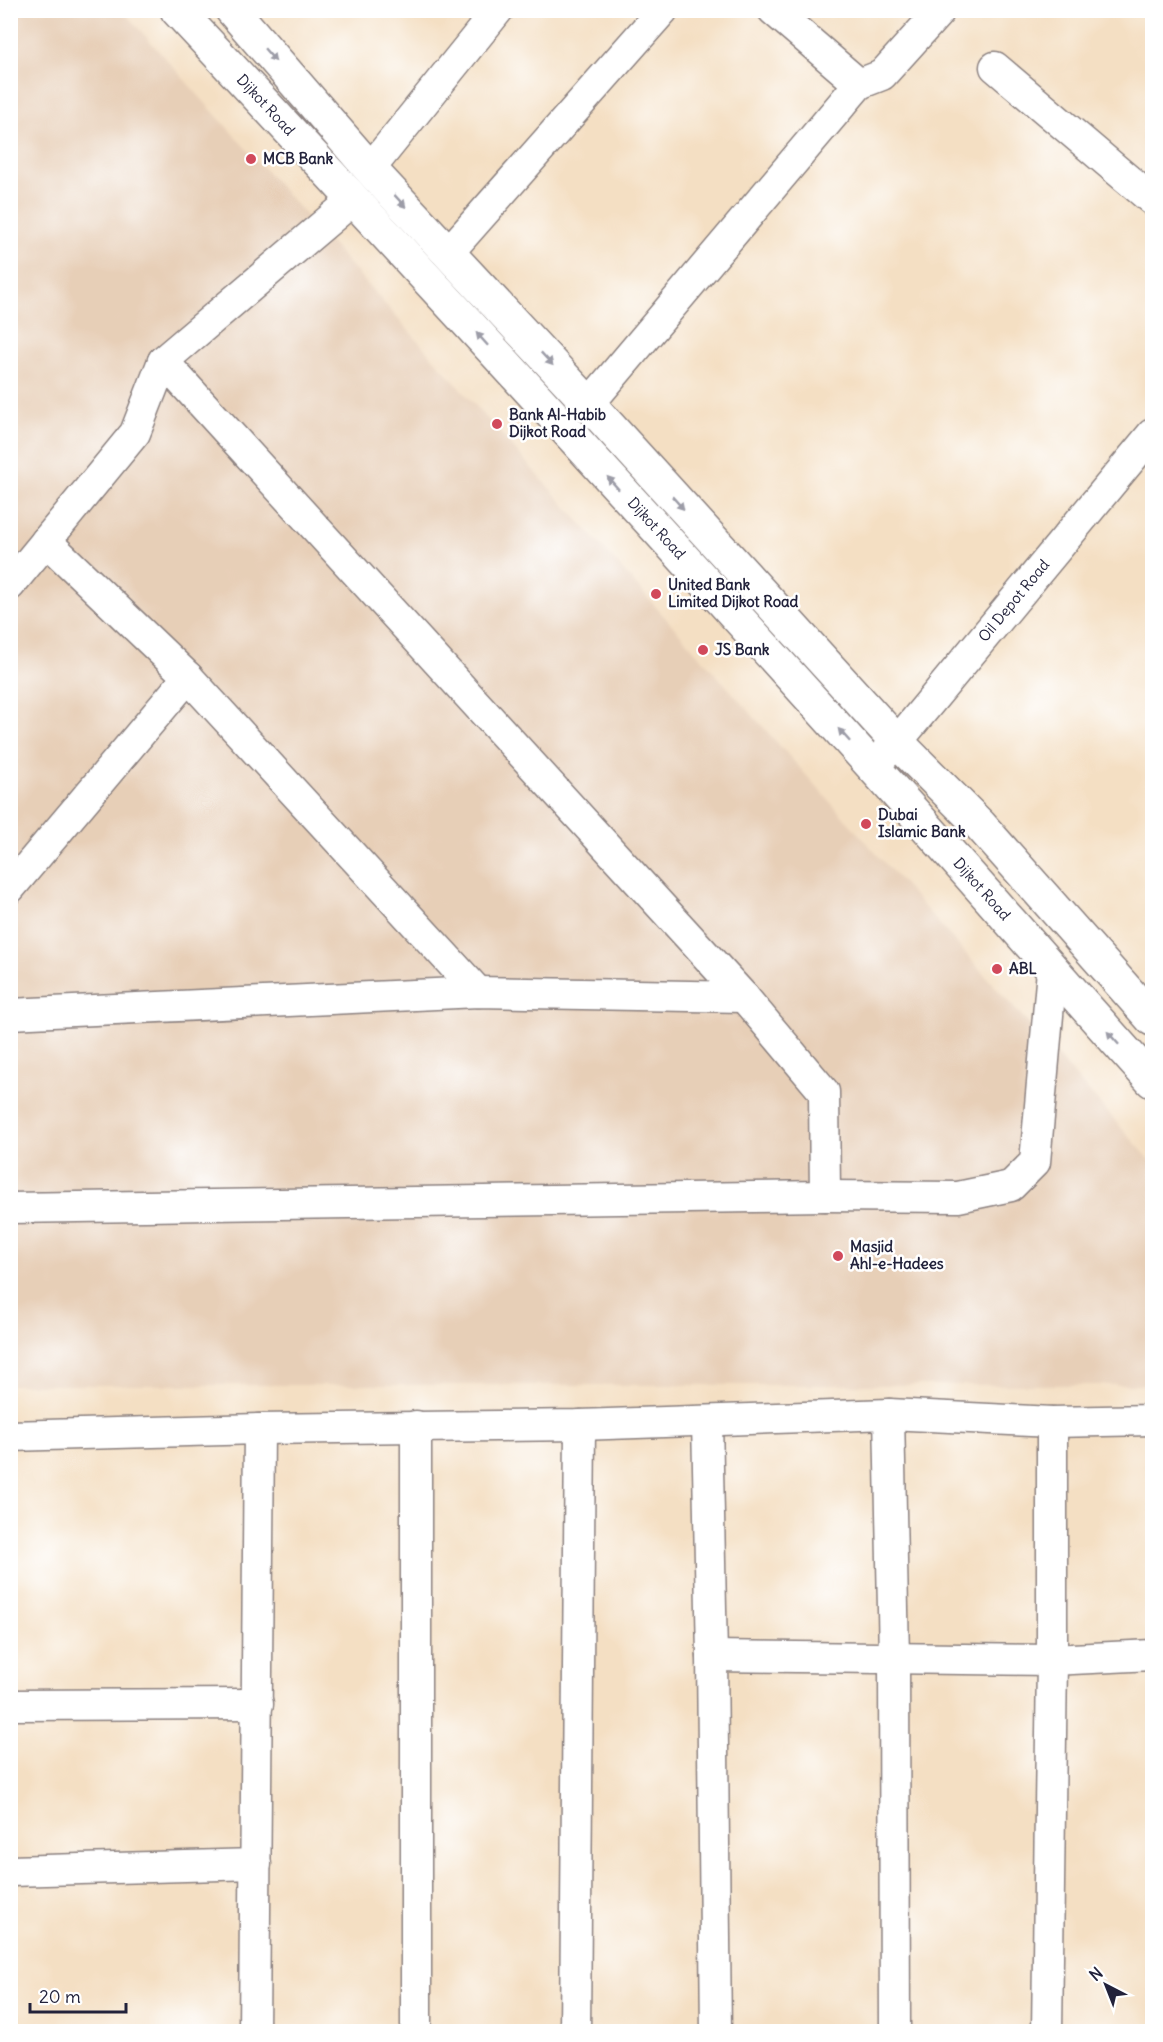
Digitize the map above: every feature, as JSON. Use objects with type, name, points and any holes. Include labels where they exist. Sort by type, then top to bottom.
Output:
[{"type":"main road","name":"Dijkot Road","points":[[177,10],[354,199],[873,768],[1152,1081]]},
{"type":"main road","points":[[232,10],[370,169],[589,404],[897,742],[980,825],[1152,1019]]},
{"type":"street","points":[[370,169],[498,10]]},
{"type":"street","points":[[448,253],[663,10]]},
{"type":"street","points":[[773,10],[859,84]]},
{"type":"street","points":[[589,404],[859,84],[882,75],[939,12],[937,10]]},
{"type":"street","points":[[995,67],[1152,200]]},
{"type":"street","points":[[10,585],[135,433],[163,361],[354,199]]},
{"type":"street","points":[[163,361],[744,997],[824,1092],[825,1196]]},
{"type":"street","name":"Oil Depot Road","points":[[873,768],[1152,434]]},
{"type":"street","points":[[46,541],[188,677],[478,992]]},
{"type":"street","points":[[10,888],[188,677]]},
{"type":"street","points":[[10,1208],[825,1196],[958,1197],[1011,1186],[1035,1162],[1052,970]]},
{"type":"street","points":[[10,1014],[478,992],[744,997]]},
{"type":"street","points":[[889,1414],[894,1658],[895,2031]]},
{"type":"street","points":[[10,1436],[259,1429],[580,1425],[889,1414],[1052,1422],[1152,1420]]},
{"type":"street","points":[[707,1421],[716,2031]]},
{"type":"street","points":[[1047,2031],[1053,1659],[1052,1422]]},
{"type":"street","points":[[575,2031],[580,1425]]},
{"type":"street","points":[[416,1426],[416,2031]]},
{"type":"street","points":[[254,2031],[259,1429]]},
{"type":"street","points":[[712,1656],[1053,1659],[1152,1655]]},
{"type":"street","points":[[10,1705],[258,1704]]},
{"type":"street","points":[[10,1871],[256,1864]]},
{"type":"shaded area","points":[[10,11],[123,11],[1152,1162],[1152,1385],[11,1385]]},
{"type":"place","name":"MCB Bank","points":[[251,159]]},
{"type":"place","name":"Bank Al-Habib Dijkot Road","points":[[497,424]]},
{"type":"place","name":"United Bank Limited Dijkot Road","points":[[656,594]]},
{"type":"place","name":"JS Bank","points":[[703,650]]},
{"type":"place","name":"Dubai Islamic Bank","points":[[866,824]]},
{"type":"place","name":"ABL","points":[[997,969]]},
{"type":"place","name":"Masjid Ahl-e-Hadees","points":[[838,1256]]}]
